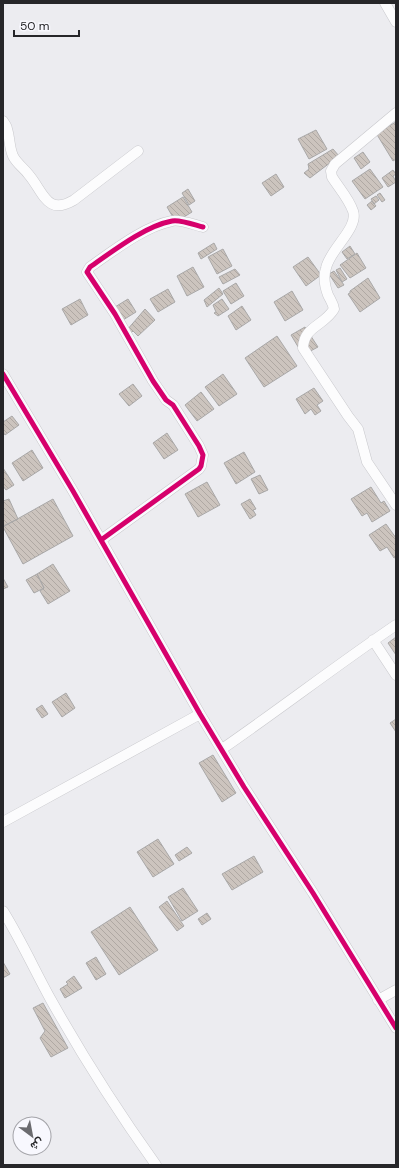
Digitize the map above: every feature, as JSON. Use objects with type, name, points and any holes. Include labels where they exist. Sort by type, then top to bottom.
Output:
[{"type":"street","points":[[384,3],[394,15]]},
{"type":"street","points":[[396,113],[335,164],[331,171],[332,177],[353,210],[354,222],[350,230],[329,258],[325,269],[324,283],[328,296],[333,302],[334,309],[331,315],[306,334],[303,341],[303,348],[358,429],[367,462],[396,505]]},
{"type":"street","points":[[3,121],[8,129],[13,155],[50,203],[59,206],[66,205],[74,200],[138,151]]},
{"type":"street","points":[[101,540],[199,469],[204,455],[181,416],[153,381],[115,314],[87,272],[90,266],[127,240],[157,226],[173,220],[202,227]]},
{"type":"street","points":[[3,374],[101,540],[200,714],[244,787],[313,893],[396,1028]]},
{"type":"street","points":[[222,749],[396,625]]},
{"type":"street","points":[[373,640],[396,675]]},
{"type":"street","points":[[3,822],[200,714]]},
{"type":"street","points":[[3,912],[6,922],[100,1082],[137,1139],[156,1165]]},
{"type":"street","points":[[378,1000],[396,990]]},
{"type":"building","points":[[396,122],[396,159],[393,161],[376,133]]},
{"type":"building","points":[[316,130],[327,149],[309,159],[298,139]]},
{"type":"building","points":[[333,149],[339,156],[310,178],[304,173],[309,169],[308,164]]},
{"type":"building","points":[[363,152],[370,162],[361,169],[354,158]]},
{"type":"building","points":[[370,169],[383,187],[365,199],[352,181]]},
{"type":"building","points":[[393,170],[396,174],[393,176],[396,182],[388,187],[382,178]]},
{"type":"building","points":[[276,174],[284,187],[271,196],[262,183]]},
{"type":"building","points":[[188,189],[195,201],[189,205],[182,193]]},
{"type":"building","points":[[380,193],[385,200],[382,202],[377,195]]},
{"type":"building","points":[[376,196],[379,200],[374,204],[371,199]]},
{"type":"building","points":[[183,197],[192,212],[179,220],[174,219],[167,207]]},
{"type":"building","points":[[372,201],[376,206],[371,210],[367,205]]},
{"type":"building","points":[[214,243],[217,249],[201,259],[198,253]]},
{"type":"building","points":[[350,246],[355,254],[347,259],[342,252]]},
{"type":"building","points":[[223,249],[232,266],[217,274],[208,257]]},
{"type":"building","points":[[357,253],[366,268],[350,278],[340,265]]},
{"type":"building","points":[[308,257],[321,275],[306,286],[293,267]]},
{"type":"building","points":[[193,267],[204,287],[187,296],[177,276]]},
{"type":"building","points":[[340,268],[347,279],[342,282],[336,270]]},
{"type":"building","points":[[235,269],[240,275],[223,284],[219,277]]},
{"type":"building","points":[[334,271],[344,285],[338,288],[329,274]]},
{"type":"building","points":[[368,278],[380,298],[360,312],[348,294]]},
{"type":"building","points":[[236,283],[244,296],[231,304],[223,291]]},
{"type":"building","points":[[219,288],[223,294],[207,307],[204,300]]},
{"type":"building","points":[[168,289],[175,302],[158,312],[150,299]]},
{"type":"building","points":[[292,291],[303,310],[285,321],[274,302]]},
{"type":"building","points":[[80,299],[88,315],[71,325],[62,309]]},
{"type":"building","points":[[128,299],[136,312],[123,320],[115,307]]},
{"type":"building","points":[[222,299],[229,309],[218,316],[214,313],[216,312],[213,305]]},
{"type":"building","points":[[242,306],[251,320],[236,330],[228,316]]},
{"type":"building","points":[[145,309],[155,320],[138,336],[133,331],[130,334],[127,330]]},
{"type":"building","points":[[305,327],[318,347],[303,355],[291,335]]},
{"type":"building","points":[[277,336],[297,366],[264,387],[245,358]]},
{"type":"building","points":[[223,374],[237,394],[219,406],[205,387]]},
{"type":"building","points":[[133,384],[142,396],[129,406],[119,394]]},
{"type":"building","points":[[314,388],[323,401],[317,405],[321,411],[315,415],[311,409],[305,414],[296,399]]},
{"type":"building","points":[[201,392],[214,409],[197,421],[185,405]]},
{"type":"building","points":[[12,416],[19,425],[5,435],[3,432],[3,422]]},
{"type":"building","points":[[167,433],[178,450],[164,459],[153,443]]},
{"type":"building","points":[[32,450],[43,468],[23,481],[12,463]]},
{"type":"building","points":[[244,452],[255,472],[236,484],[224,463]]},
{"type":"building","points":[[3,468],[14,485],[6,490],[3,486]]},
{"type":"building","points":[[260,475],[268,490],[259,494],[251,479]]},
{"type":"building","points":[[207,482],[220,505],[198,517],[185,494]]},
{"type":"building","points":[[371,487],[381,503],[384,501],[390,511],[372,522],[367,513],[362,516],[351,499]]},
{"type":"building","points":[[9,499],[18,519],[3,526],[3,501]]},
{"type":"building","points":[[53,499],[73,536],[23,564],[3,527]]},
{"type":"building","points":[[250,499],[256,509],[253,510],[256,515],[250,519],[241,504]]},
{"type":"building","points":[[386,524],[396,538],[396,557],[394,558],[387,547],[380,551],[369,535]]},
{"type":"building","points":[[53,564],[70,591],[48,604],[40,591],[44,588],[37,574]]},
{"type":"building","points":[[37,574],[44,588],[34,593],[26,580]]},
{"type":"building","points":[[3,578],[8,587],[3,589]]},
{"type":"building","points":[[396,637],[396,655],[388,643]]},
{"type":"building","points":[[66,693],[75,708],[62,717],[52,702]]},
{"type":"building","points":[[42,705],[48,714],[42,718],[36,709]]},
{"type":"building","points":[[396,719],[396,732],[390,723]]},
{"type":"building","points":[[213,755],[236,793],[222,802],[199,763]]},
{"type":"building","points":[[158,839],[174,864],[153,877],[137,852]]},
{"type":"building","points":[[187,847],[192,853],[179,861],[175,855]]},
{"type":"building","points":[[254,856],[263,872],[232,890],[222,874]]},
{"type":"building","points":[[183,888],[198,911],[182,921],[168,897]]},
{"type":"building","points":[[167,901],[184,926],[177,931],[159,907]]},
{"type":"building","points":[[130,907],[158,950],[119,975],[91,932]]},
{"type":"building","points":[[207,913],[211,919],[202,925],[198,919]]},
{"type":"building","points":[[96,957],[106,974],[96,980],[86,963]]},
{"type":"building","points":[[3,962],[10,974],[3,978]]},
{"type":"building","points":[[74,976],[82,988],[65,998],[60,989],[68,984],[66,982]]},
{"type":"building","points":[[43,1003],[68,1048],[51,1057],[40,1038],[45,1031],[33,1008]]},
{"type":"cycle path","points":[[101,540],[199,469],[203,455],[199,446],[173,405],[166,400],[153,381],[115,314],[87,272],[90,267],[119,247],[151,228],[172,221],[187,222],[203,227]]},
{"type":"cycle path","points":[[3,374],[73,491],[200,714],[244,787],[313,893],[396,1028]]}]
